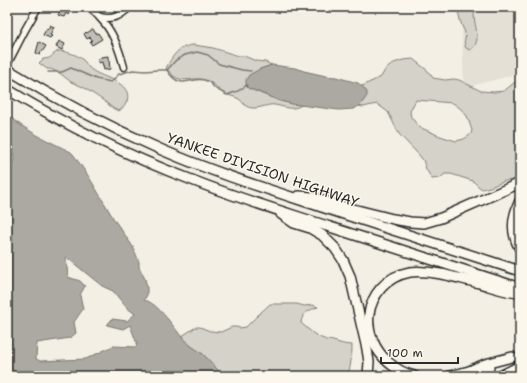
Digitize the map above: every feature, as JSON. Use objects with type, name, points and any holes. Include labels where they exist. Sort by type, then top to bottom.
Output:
[{"type":"highway","name":"YANKEE DIVISION HIGHWAY","points":[[7,69],[80,111],[147,143],[216,171],[520,271]]},
{"type":"highway","points":[[10,91],[72,126],[111,145],[209,187],[520,288]]},
{"type":"highway","points":[[284,194],[312,197],[393,219],[424,223],[441,218],[520,183]]},
{"type":"highway","points":[[520,201],[513,223],[516,239],[520,249]]},
{"type":"highway","points":[[270,207],[294,223],[318,232],[329,241],[341,256],[350,276],[366,344],[369,362],[368,376]]},
{"type":"highway","points":[[414,376],[399,370],[387,362],[378,350],[371,336],[369,321],[370,309],[377,293],[387,282],[394,277],[403,274],[424,271],[473,282],[508,292],[520,293]]},
{"type":"highway","points":[[450,376],[516,355]]},
{"type":"highway","points":[[474,376],[516,355]]},
{"type":"highway","points":[[500,376],[520,366]]},
{"type":"street","points":[[7,65],[38,7]]},
{"type":"street","points":[[88,7],[100,17],[114,39],[118,46],[124,67]]},
{"type":"street","points":[[100,17],[106,19],[112,18],[118,16],[130,7]]},
{"type":"shaded area","points":[[457,7],[475,7],[474,17],[477,39],[474,47],[470,50],[465,46],[465,32],[462,27]]},
{"type":"shaded area","points":[[461,7],[520,7],[520,73],[464,88]]},
{"type":"shaded area","points":[[194,45],[213,48],[272,65],[260,69],[248,88],[281,101],[302,105],[292,108],[272,105],[250,108],[239,99],[222,92],[208,81],[201,79],[186,80],[173,76],[166,69],[171,59],[184,47]]},
{"type":"shaded area","points":[[58,51],[76,55],[97,73],[116,81],[121,85],[128,95],[124,107],[119,111],[114,109],[83,87],[71,82],[61,74],[51,69],[47,69],[39,63],[43,59],[50,58]]},
{"type":"shaded area","points":[[413,59],[428,71],[433,78],[459,80],[481,91],[504,91],[520,78],[520,175],[512,180],[482,189],[473,181],[451,174],[445,174],[440,178],[432,179],[423,160],[399,134],[388,112],[377,104],[363,107],[359,106],[364,100],[362,86],[381,77],[385,70],[394,63]],"holes":[[[416,100],[453,103],[467,116],[472,130],[471,134],[464,139],[456,141],[440,136],[419,127],[411,117],[410,112]]]},
{"type":"shaded area","points":[[272,65],[295,68],[358,83],[367,92],[367,96],[359,106],[353,109],[339,110],[280,101],[246,86],[246,80],[249,75]]},
{"type":"shaded area","points":[[7,114],[29,131],[73,154],[133,247],[147,288],[147,295],[144,300],[161,311],[186,342],[204,355],[223,376],[7,376],[7,172],[14,159]],"holes":[[[66,257],[102,286],[113,291],[126,307],[135,314],[127,321],[112,319],[107,325],[123,329],[130,325],[137,344],[136,347],[113,346],[86,359],[40,361],[36,359],[37,343],[70,338],[76,333],[74,322],[83,309],[80,295],[85,286],[80,281],[68,277]]]},
{"type":"shaded area","points":[[270,304],[297,304],[304,306],[313,305],[318,307],[306,312],[301,323],[325,340],[352,345],[350,365],[347,376],[306,376],[301,373],[296,373],[285,376],[223,376],[203,354],[192,347],[182,336],[196,327],[221,332],[232,327],[246,327]]},
{"type":"building","points":[[59,7],[72,7],[69,15],[66,13],[64,17],[58,15],[60,11],[58,10]]},
{"type":"building","points":[[50,25],[54,27],[50,38],[43,35]]},
{"type":"building","points":[[93,29],[102,39],[92,45],[90,42],[92,40],[90,37],[87,39],[84,34]]},
{"type":"building","points":[[59,41],[65,44],[62,50],[56,47]]},
{"type":"building","points":[[39,42],[46,46],[42,52],[41,51],[40,55],[36,53]]},
{"type":"building","points":[[108,56],[110,69],[104,70],[102,62],[99,63],[98,59]]},
{"type":"waterway","points":[[167,70],[176,60],[185,55],[197,52],[208,55],[219,64],[251,71]]},
{"type":"waterway","points":[[48,72],[62,72],[71,68],[96,79],[111,82],[119,74],[133,70],[167,70],[172,77],[178,81],[188,82],[203,80],[209,82],[216,89],[227,95],[238,91],[247,85]]}]
